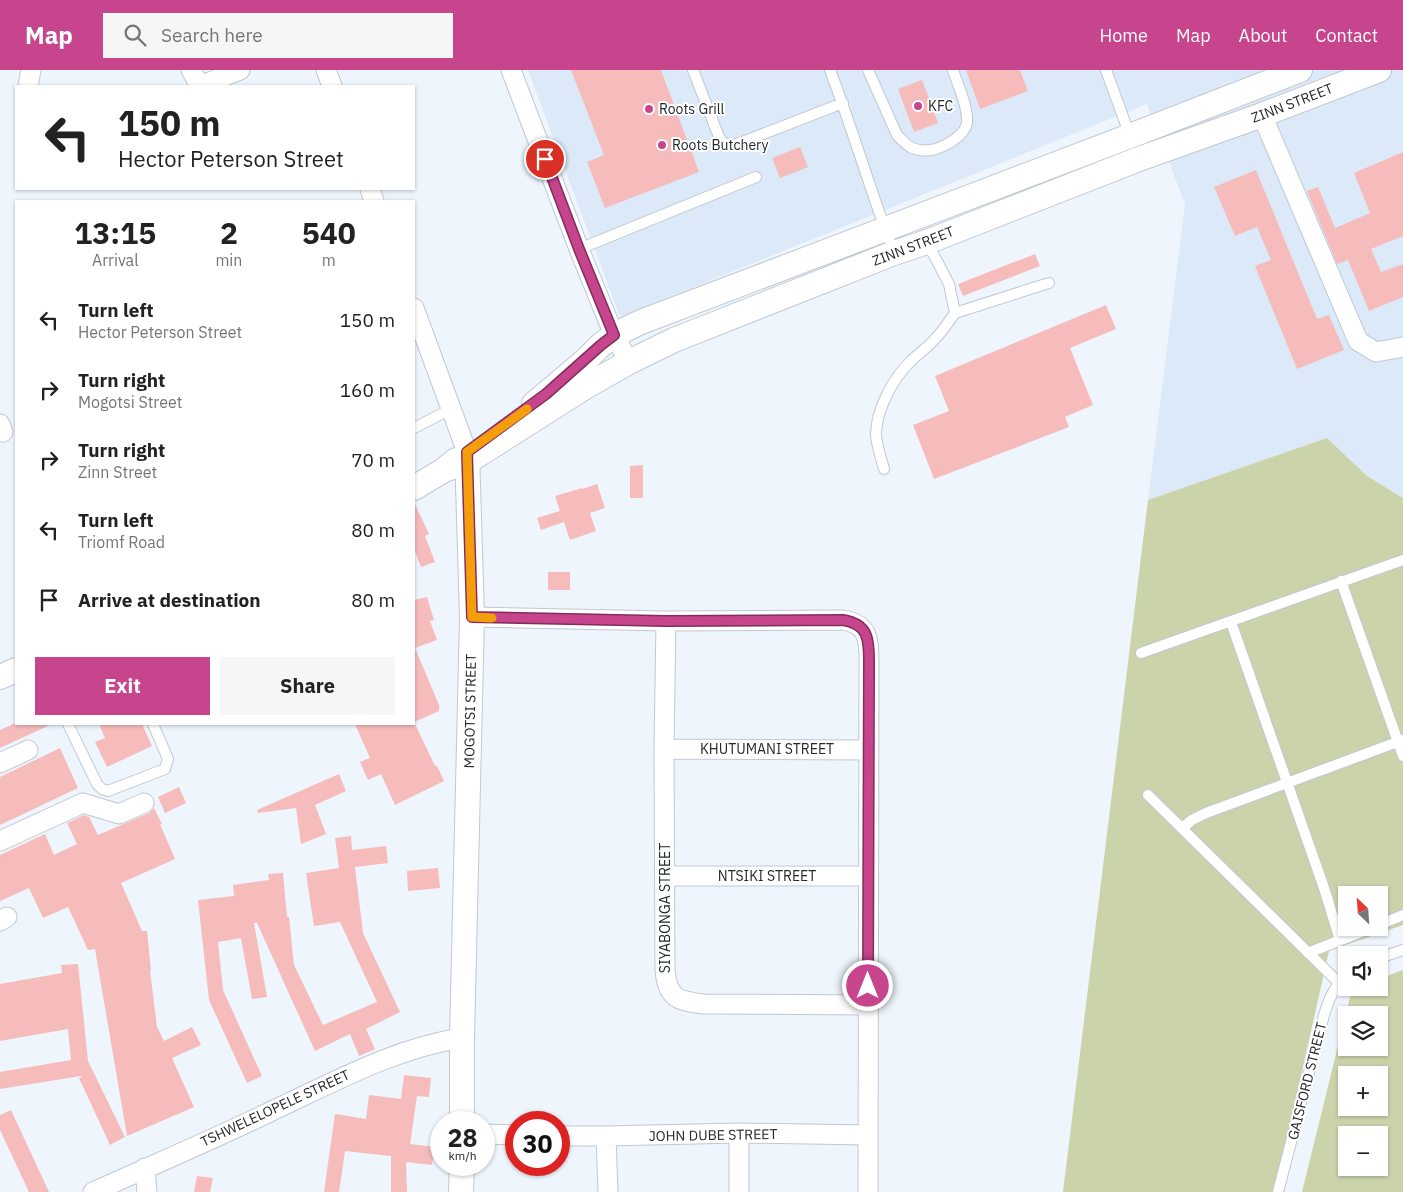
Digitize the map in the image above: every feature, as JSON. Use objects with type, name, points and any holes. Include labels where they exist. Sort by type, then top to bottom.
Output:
[{"type":"street","points":[[28,85],[31,70]]},
{"type":"street","points":[[191,70],[199,85]]},
{"type":"street","points":[[202,85],[240,70]]},
{"type":"street","points":[[326,70],[332,85]]},
{"type":"street","points":[[511,70],[579,249],[614,335],[629,362]]},
{"type":"street","name":"ZINN STREET","points":[[467,457],[546,394],[614,335],[668,312],[1300,70]]},
{"type":"street","name":"ZINN STREET","points":[[467,457],[629,362],[674,340],[1139,159],[1262,115],[1379,70]]},
{"type":"street","points":[[1262,115],[1358,341],[1376,352],[1403,347]]},
{"type":"street","name":"MOGOTSI STREET","points":[[415,311],[467,457],[472,617],[462,1111]]},
{"type":"street","points":[[415,487],[467,457]]},
{"type":"street","points":[[472,617],[666,621],[843,620],[860,625],[868,637],[869,647],[868,1192]]},
{"type":"street","name":"SIYABONGA STREET","points":[[666,621],[664,749],[665,980],[673,996],[684,1002],[702,1004],[868,1005]]},
{"type":"street","points":[[0,677],[15,670]]},
{"type":"street","name":"KHUTUMANI STREET","points":[[664,749],[869,750]]},
{"type":"street","points":[[0,763],[28,750]]},
{"type":"street","points":[[0,841],[83,803],[119,814],[144,803]]},
{"type":"street","name":"NTSIKI STREET","points":[[665,876],[868,876]]},
{"type":"street","name":"TSHWELELOPELE STREET","points":[[93,1192],[364,1067],[415,1048],[462,1038]]},
{"type":"street","points":[[739,1133],[739,1192]]},
{"type":"street","name":"JOHN DUBE STREET","points":[[570,1136],[739,1133],[868,1134]]},
{"type":"street","points":[[606,1136],[608,1192]]},
{"type":"street","points":[[145,1168],[147,1192]]},
{"type":"street","points":[[461,1192],[462,1176]]},
{"type":"lane","points":[[693,70],[719,136],[724,144],[737,144],[843,103]]},
{"type":"lane","points":[[868,70],[898,135],[912,148],[932,150],[957,138],[967,124],[964,102],[953,70]]},
{"type":"lane","points":[[1106,70],[1130,136]]},
{"type":"lane","points":[[832,71],[894,253]]},
{"type":"lane","points":[[579,249],[756,177]]},
{"type":"lane","points":[[884,469],[876,437],[880,410],[886,396],[902,370],[946,328],[954,313],[949,284],[927,242]]},
{"type":"lane","points":[[954,313],[1049,283]]},
{"type":"lane","points":[[415,427],[451,409]]},
{"type":"lane","points":[[1142,653],[1403,560]]},
{"type":"lane","points":[[1341,581],[1400,741],[1403,756]]},
{"type":"lane","points":[[1231,622],[1324,888],[1340,940]]},
{"type":"lane","points":[[68,725],[97,784],[102,789],[108,791],[165,769],[168,759],[153,725]]},
{"type":"lane","points":[[1182,828],[1206,813],[1400,741]]},
{"type":"lane","points":[[1148,795],[1308,953],[1338,976]]},
{"type":"lane","points":[[1388,921],[1403,915]]},
{"type":"lane","points":[[1308,953],[1350,936]]},
{"type":"lane","points":[[1388,955],[1403,950]]},
{"type":"lane","name":"GAISFORD STREET","points":[[1278,1192],[1324,1014],[1331,994],[1338,984]]},
{"type":"shaded area","points":[[528,70],[1403,70],[1403,498],[1367,476],[1327,438],[1148,500],[1185,204],[1147,104],[620,317]]},
{"type":"green space","points":[[1327,438],[1367,476],[1403,498],[1403,925],[1388,930],[1388,886],[1338,886],[1338,936],[1372,936],[1338,946],[1338,948],[1329,951],[1275,1192],[1063,1192],[1148,500]]},
{"type":"green space","points":[[1403,970],[1403,1192],[1302,1192],[1338,1046],[1338,1056],[1388,1056],[1388,1006],[1348,1006],[1350,996],[1388,996],[1388,976]]},
{"type":"building","points":[[571,70],[661,70],[699,172],[605,208],[587,162],[604,155]]},
{"type":"building","points":[[966,70],[1020,70],[1028,91],[980,109]]},
{"type":"building","name":"KFC","points":[[922,80],[938,123],[914,132],[898,89]]},
{"type":"building","points":[[800,147],[808,167],[780,178],[772,158]]},
{"type":"building","points":[[1403,152],[1403,236],[1371,249],[1381,272],[1403,264],[1403,297],[1369,311],[1348,260],[1337,264],[1307,191],[1318,187],[1335,228],[1370,213],[1354,173]]},
{"type":"building","points":[[1256,170],[1317,319],[1329,315],[1344,350],[1297,369],[1255,266],[1271,260],[1257,227],[1235,236],[1214,187]]},
{"type":"building","points":[[1035,254],[1040,266],[963,296],[958,284]]},
{"type":"building","points":[[1106,305],[1116,329],[1070,348],[1093,405],[1065,417],[1069,427],[934,479],[913,425],[949,411],[935,376]]},
{"type":"building","points":[[643,465],[643,498],[630,498],[630,466]]},
{"type":"building","points":[[597,484],[605,508],[590,513],[596,531],[570,540],[564,522],[541,530],[537,518],[560,511],[555,496]]},
{"type":"building","points":[[415,504],[429,534],[425,536],[435,562],[421,567],[415,552]]},
{"type":"building","points":[[548,572],[570,572],[570,590],[548,590]]},
{"type":"building","points":[[427,597],[434,620],[430,621],[437,640],[415,648],[415,600]]},
{"type":"building","points":[[415,648],[439,705],[439,711],[415,722]]},
{"type":"building","points":[[13,724],[50,725],[0,748],[0,730]]},
{"type":"building","points":[[415,724],[444,781],[395,805],[381,774],[368,780],[360,762],[370,758],[355,725]]},
{"type":"building","points":[[99,725],[142,725],[152,746],[107,767],[95,742],[105,738]]},
{"type":"building","points":[[60,748],[78,788],[0,825],[0,777]]},
{"type":"building","points":[[339,774],[346,791],[315,805],[326,834],[301,844],[296,808],[258,813],[257,810]]},
{"type":"building","points":[[179,787],[186,803],[165,813],[158,797]]},
{"type":"building","points":[[154,808],[175,859],[121,883],[142,931],[147,931],[157,1027],[164,1041],[192,1027],[201,1045],[172,1058],[194,1107],[127,1136],[95,949],[88,950],[68,907],[43,918],[29,888],[0,901],[0,855],[45,834],[54,855],[77,844],[67,823],[84,815],[89,817],[98,835],[149,813]]},
{"type":"building","points":[[351,836],[352,850],[386,846],[388,863],[355,867],[363,933],[400,1012],[366,1029],[375,1049],[359,1056],[350,1034],[315,1051],[257,923],[254,923],[267,997],[252,999],[241,938],[218,942],[223,990],[262,1076],[247,1083],[209,1000],[198,900],[234,896],[233,885],[269,880],[268,874],[283,873],[294,965],[323,1025],[377,1002],[340,922],[314,926],[306,873],[339,868],[335,838]]},
{"type":"building","points":[[438,868],[440,888],[408,891],[407,871]]},
{"type":"building","points":[[78,964],[88,1061],[125,1137],[110,1145],[79,1078],[81,1076],[0,1089],[0,1072],[71,1060],[68,1029],[0,1041],[0,984],[62,973],[61,965]]},
{"type":"building","points":[[404,1075],[431,1078],[429,1097],[417,1096],[410,1144],[430,1146],[430,1165],[406,1162],[407,1192],[391,1192],[391,1156],[345,1151],[339,1192],[324,1192],[335,1114],[366,1119],[369,1095],[401,1099]]},
{"type":"building","points":[[11,1110],[49,1192],[29,1192],[0,1130],[0,1115]]},
{"type":"building","points":[[197,1176],[213,1178],[210,1192],[194,1192]]},
{"type":"slow traffic","points":[[492,618],[472,617],[467,452],[527,409]]},
{"type":"place","name":"KFC","points":[[918,106]]},
{"type":"place","name":"Roots Grill","points":[[649,109]]},
{"type":"place","name":"Roots Butchery","points":[[662,145]]},
{"type":"route","points":[[545,159],[614,335],[526,410],[467,452],[472,617],[666,621],[843,620],[860,625],[868,637],[869,647],[868,986]]}]
